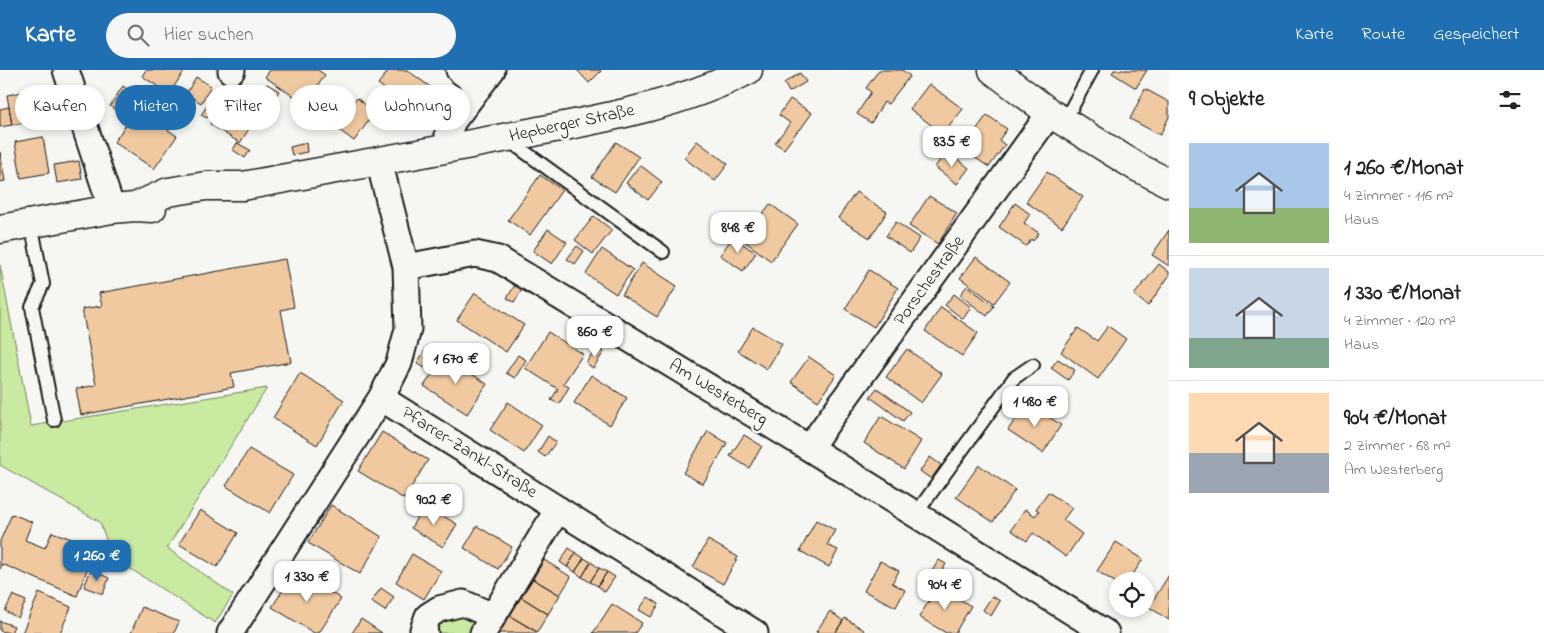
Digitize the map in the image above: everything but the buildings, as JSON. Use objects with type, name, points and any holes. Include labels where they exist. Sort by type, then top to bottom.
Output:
[{"type":"street","points":[[66,70],[123,208]]},
{"type":"street","points":[[448,148],[448,132],[453,121],[486,78],[459,70]]},
{"type":"street","name":"Hepberger Straße","points":[[0,229],[123,208],[168,192],[206,186],[243,186],[505,138],[637,111],[729,80],[748,70]]},
{"type":"street","points":[[993,70],[1057,117],[1137,167],[1169,184]]},
{"type":"street","name":"Porschestraße","points":[[809,448],[1057,117]]},
{"type":"street","points":[[230,633],[381,398],[399,363],[408,329],[406,267],[379,161]]},
{"type":"street","name":"Am Westerberg","points":[[406,267],[475,254],[498,259],[809,448],[1106,633]]},
{"type":"street","name":"Pfarrer-Zankl-Straße","points":[[381,398],[558,509],[727,625],[755,633]]},
{"type":"street","points":[[425,633],[423,630],[428,616],[439,609],[463,604],[488,624],[558,509]]},
{"type":"lane","points":[[1057,117],[1092,70]]},
{"type":"lane","points":[[505,138],[663,252]]},
{"type":"lane","points":[[31,224],[43,284],[32,306],[54,420]]},
{"type":"lane","points":[[915,514],[1014,378],[1033,366]]},
{"type":"green space","points":[[0,265],[31,426],[267,388],[167,548],[233,595],[215,623],[112,557],[100,522],[0,465]]},
{"type":"green space","points":[[467,612],[479,620],[470,633],[440,633],[433,628],[438,619]]}]
